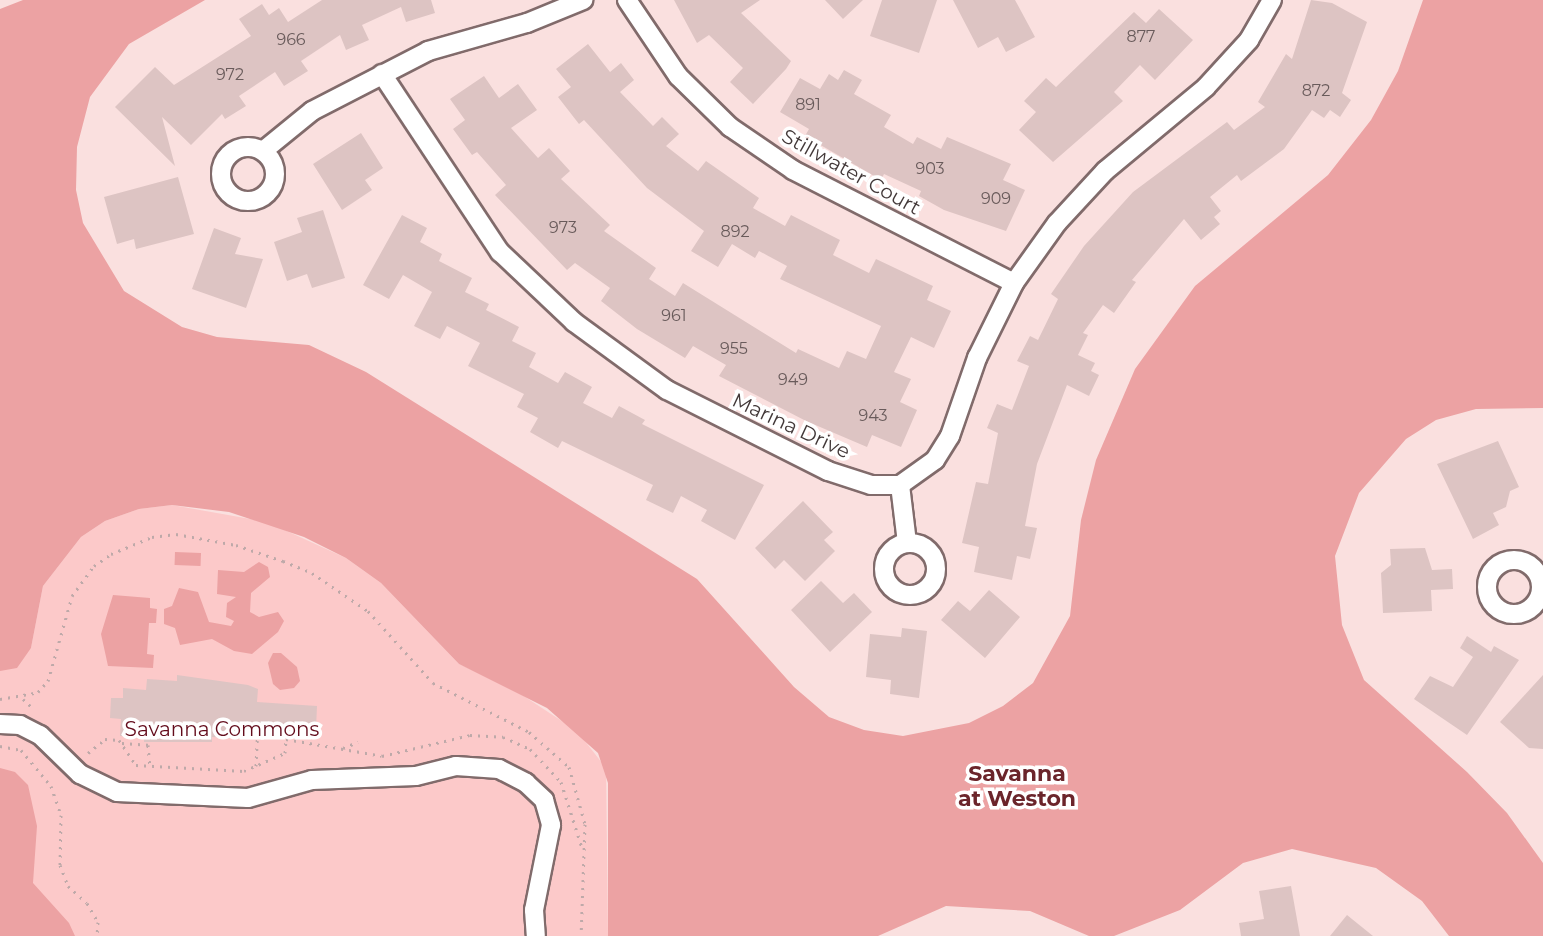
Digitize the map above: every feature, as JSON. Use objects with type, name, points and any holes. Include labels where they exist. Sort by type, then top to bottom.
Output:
[{"type":"street","points":[[263,151],[312,111],[428,51],[527,23],[583,0]]},
{"type":"street","name":"Stillwater Court","points":[[627,0],[678,76],[730,127],[793,170],[1014,283]]},
{"type":"street","points":[[907,543],[900,485],[935,460],[950,436],[977,358],[1014,283],[1057,223],[1105,171],[1206,87],[1249,40],[1272,0]]},
{"type":"street","name":"Marina Drive","points":[[382,74],[500,252],[574,322],[667,390],[828,471],[871,485],[900,485]]},
{"type":"street","points":[[0,724],[20,725],[40,735],[80,774],[117,792],[248,798],[312,780],[416,776],[456,766],[499,769],[526,783],[544,800],[551,825],[534,910],[536,936]]},
{"type":"path","points":[[0,699],[21,697],[48,681],[72,596],[94,566],[111,554],[152,537],[176,534],[236,545],[312,573],[368,611],[433,683],[529,732],[569,767],[579,792],[584,851],[581,936]]},
{"type":"path","points":[[21,697],[41,716]]},
{"type":"path","points":[[256,766],[258,723]]},
{"type":"path","points":[[122,743],[136,765],[244,771],[285,753],[286,739],[382,756],[470,735],[503,737],[530,749],[561,782],[584,851]]},
{"type":"path","points":[[82,759],[105,739],[148,745],[150,766]]},
{"type":"path","points":[[342,749],[358,742]]},
{"type":"path","points":[[0,746],[21,750],[51,786],[61,815],[60,865],[68,886],[87,903],[98,922],[97,936]]},
{"type":"green space","name":"Savanna Commons","points":[[172,505],[267,522],[346,558],[381,583],[459,664],[510,687],[577,731],[606,768],[608,936],[0,936],[0,671],[31,648],[43,586],[81,537],[105,521],[139,509]]},
{"type":"shaded area","points":[[23,0],[205,0],[129,44],[90,97],[77,147],[76,190],[83,223],[124,291],[182,327],[217,337],[309,345],[366,372],[697,579],[794,687],[829,717],[864,730],[903,736],[969,723],[1003,706],[1033,683],[1070,616],[1081,520],[1096,460],[1135,369],[1195,286],[1328,175],[1371,120],[1398,71],[1423,0],[1543,0],[1543,408],[1476,409],[1436,420],[1406,439],[1359,493],[1335,556],[1342,625],[1364,680],[1467,772],[1507,813],[1543,863],[1543,936],[1449,936],[1422,901],[1376,868],[1292,849],[1243,863],[1180,910],[1114,936],[1089,936],[1030,911],[946,906],[878,936],[608,936],[608,783],[598,753],[547,708],[459,664],[381,583],[346,558],[304,537],[229,512],[172,505],[139,509],[105,521],[81,537],[43,586],[31,648],[17,668],[0,671],[0,9]]},
{"type":"shaded area","points":[[175,552],[201,553],[201,566],[175,565]]},
{"type":"shaded area","points":[[259,562],[268,567],[270,577],[251,593],[250,612],[259,617],[278,612],[284,621],[278,632],[252,654],[234,651],[212,639],[180,645],[175,628],[164,624],[164,609],[172,606],[179,588],[198,592],[209,622],[231,626],[234,621],[226,617],[227,603],[236,597],[217,594],[218,570],[244,572]]},
{"type":"shaded area","points":[[113,595],[150,598],[150,608],[157,609],[156,623],[149,623],[147,654],[154,655],[153,668],[108,666],[101,634]]},
{"type":"shaded area","points":[[273,653],[281,653],[297,667],[300,681],[294,688],[280,690],[273,684],[268,663]]},
{"type":"shaded area","points":[[0,768],[15,772],[28,785],[37,826],[33,883],[69,923],[75,936],[0,936]]},
{"type":"building","points":[[322,0],[431,0],[435,13],[406,22],[401,7],[362,25],[369,40],[346,50],[340,35],[301,61],[308,71],[284,86],[275,72],[239,96],[246,106],[225,119],[222,114],[191,145],[162,117],[175,166],[115,107],[155,67],[174,85],[251,36],[239,19],[262,4],[269,15],[279,8],[288,22]]},
{"type":"building","points":[[674,0],[760,0],[741,13],[791,61],[753,104],[730,82],[743,68],[709,35],[697,43]]},
{"type":"building","points":[[825,0],[863,0],[843,19]]},
{"type":"building","points":[[882,0],[937,0],[919,53],[870,36]]},
{"type":"building","points":[[953,0],[1015,0],[1035,37],[1006,52],[998,37],[978,48]]},
{"type":"building","points":[[1311,0],[1332,3],[1367,22],[1342,93],[1351,100],[1340,117],[1330,110],[1324,118],[1312,110],[1284,149],[1241,181],[1237,175],[1210,197],[1221,211],[1214,217],[1220,224],[1201,240],[1184,219],[1132,280],[1136,282],[1114,313],[1103,305],[1083,333],[1088,335],[1078,355],[1095,363],[1091,371],[1099,375],[1089,396],[1067,385],[1037,464],[1025,526],[1037,528],[1030,559],[1017,556],[1012,580],[974,572],[979,547],[962,543],[976,482],[988,484],[998,433],[987,428],[997,404],[1012,410],[1029,366],[1017,361],[1030,336],[1038,340],[1058,299],[1051,294],[1084,246],[1133,192],[1227,122],[1234,130],[1265,107],[1258,102],[1286,54],[1292,59]]},
{"type":"building","points":[[1159,9],[1193,40],[1155,80],[1140,65],[1114,92],[1123,101],[1053,162],[1019,130],[1036,112],[1024,101],[1046,78],[1056,87],[1134,12],[1146,23]]},
{"type":"building","points":[[588,44],[610,72],[621,63],[634,80],[620,92],[653,126],[662,117],[679,134],[666,146],[698,171],[706,161],[759,198],[753,208],[785,226],[791,215],[840,240],[833,255],[869,273],[876,259],[933,286],[927,300],[951,311],[934,348],[911,337],[894,372],[911,379],[900,402],[917,410],[901,447],[872,435],[867,447],[806,421],[719,376],[726,365],[693,346],[685,358],[637,329],[601,301],[610,288],[575,263],[567,270],[495,195],[506,185],[477,152],[472,155],[453,129],[465,120],[450,99],[484,76],[499,98],[518,84],[537,110],[511,128],[538,158],[549,148],[570,171],[561,179],[610,225],[604,231],[656,268],[649,279],[675,296],[683,283],[796,353],[798,349],[839,368],[847,351],[866,359],[881,326],[780,279],[787,266],[759,251],[755,258],[732,244],[718,267],[691,251],[704,231],[647,188],[584,120],[579,124],[558,97],[571,87],[556,69]]},
{"type":"building","points":[[844,70],[862,80],[854,94],[891,115],[884,127],[913,144],[917,137],[941,149],[947,137],[1011,164],[1003,180],[1025,190],[1006,231],[944,210],[919,196],[921,191],[884,174],[881,180],[805,136],[809,129],[780,112],[800,78],[820,89],[829,74],[838,80]]},
{"type":"building","points":[[361,133],[383,168],[365,180],[372,190],[342,210],[313,164]]},
{"type":"building","points":[[178,177],[194,234],[136,249],[134,239],[117,244],[104,197]]},
{"type":"building","points":[[323,210],[345,278],[312,288],[307,274],[287,281],[274,242],[302,232],[297,218]]},
{"type":"building","points":[[402,215],[427,228],[420,242],[442,254],[439,261],[472,278],[465,292],[489,304],[486,310],[519,327],[512,341],[536,353],[529,367],[558,383],[565,372],[592,387],[583,403],[612,418],[619,406],[645,420],[642,424],[764,485],[735,540],[701,521],[707,510],[681,496],[673,513],[646,500],[653,485],[562,441],[558,448],[530,432],[538,418],[517,407],[524,394],[468,366],[480,343],[447,326],[440,339],[414,326],[432,292],[403,275],[389,299],[363,285]]},
{"type":"building","points":[[214,228],[241,238],[235,254],[263,259],[246,308],[192,289]]},
{"type":"building","points":[[1498,441],[1519,487],[1510,491],[1506,507],[1493,513],[1499,525],[1473,539],[1437,464]]},
{"type":"building","points":[[803,501],[833,532],[824,540],[835,551],[805,581],[784,560],[775,569],[755,548]]},
{"type":"building","points":[[1425,548],[1432,570],[1452,569],[1453,589],[1431,590],[1432,611],[1383,613],[1381,573],[1391,565],[1390,549]]},
{"type":"building","points":[[821,581],[843,603],[854,593],[872,612],[830,652],[791,610]]},
{"type":"building","points":[[989,590],[1020,617],[985,658],[941,620],[958,601],[970,611]]},
{"type":"building","points":[[902,628],[927,631],[919,698],[890,694],[891,680],[866,677],[870,634],[901,637]]},
{"type":"building","points":[[1467,636],[1491,652],[1494,646],[1519,660],[1467,735],[1414,699],[1430,676],[1453,687],[1473,657],[1460,648]]},
{"type":"building","points":[[177,675],[248,685],[258,689],[257,702],[317,706],[316,729],[241,728],[240,738],[212,737],[212,742],[144,742],[144,738],[120,736],[121,719],[110,718],[111,698],[123,698],[123,688],[146,690],[147,679],[177,681]]},
{"type":"building","points":[[1543,675],[1543,749],[1529,748],[1500,722]]},
{"type":"building","points":[[1291,886],[1300,936],[1241,936],[1239,923],[1264,919],[1259,891]]},
{"type":"building","points":[[1347,915],[1373,936],[1330,936]]},
{"type":"district","name":"Savanna at Weston","points":[[1017,786]]}]
